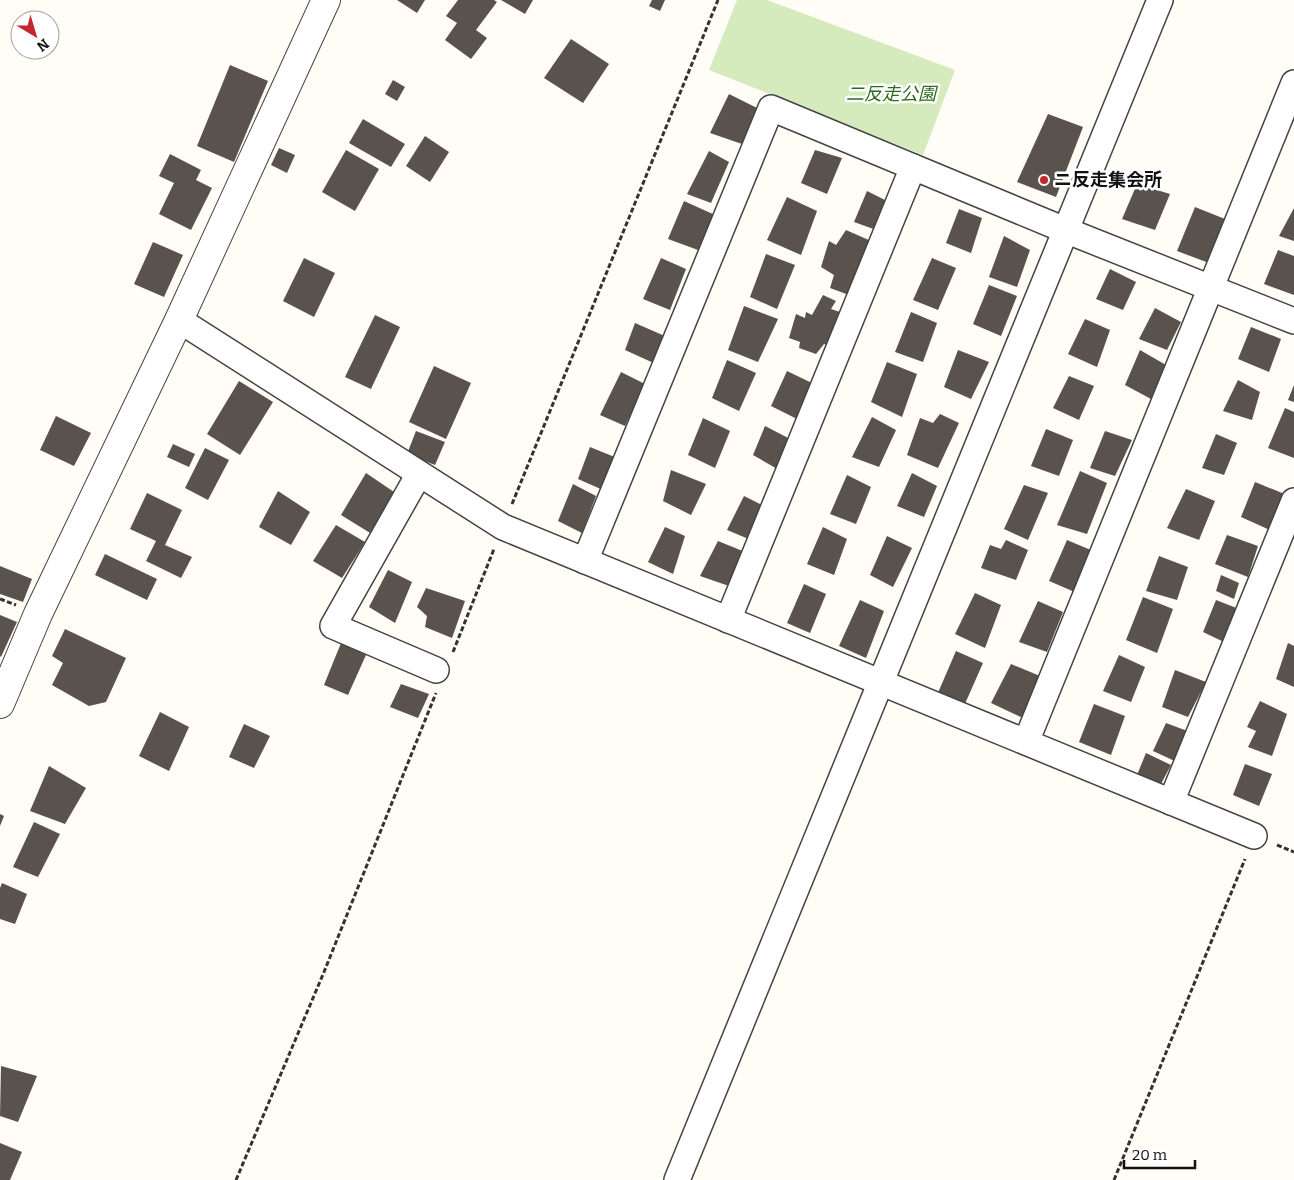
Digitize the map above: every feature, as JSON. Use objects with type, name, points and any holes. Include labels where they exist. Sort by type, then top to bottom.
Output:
[{"type":"street","points":[[0,704],[38,614],[179,320],[326,0]]},
{"type":"street","points":[[677,1180],[1160,0]]},
{"type":"street","points":[[1026,742],[1293,90]]},
{"type":"street","points":[[586,562],[771,108],[1065,230],[1294,321]]},
{"type":"street","points":[[728,620],[913,167]]},
{"type":"street","points":[[179,320],[503,527],[1254,836]]},
{"type":"street","points":[[419,474],[333,626],[442,670]]},
{"type":"street","points":[[1171,802],[1294,501]]},
{"type":"path","points":[[236,1180],[324,972],[442,670],[503,527],[718,0]]},
{"type":"path","points":[[1114,1180],[1254,836]]},
{"type":"green space","name":"二反走公園","points":[[737,0],[767,0],[955,70],[923,155],[709,70]]},
{"type":"building","points":[[397,0],[425,0],[417,13]]},
{"type":"building","points":[[458,0],[494,0],[497,2],[476,30],[487,38],[471,59],[445,40],[457,23],[446,16]]},
{"type":"building","points":[[501,0],[533,0],[525,14]]},
{"type":"building","points":[[652,0],[665,0],[660,11],[649,6]]},
{"type":"building","points":[[571,39],[609,64],[583,103],[544,78]]},
{"type":"building","points":[[230,65],[268,81],[234,162],[197,146]]},
{"type":"building","points":[[393,80],[405,87],[397,101],[385,94]]},
{"type":"building","points":[[729,94],[757,108],[742,144],[710,133]]},
{"type":"building","points":[[1048,114],[1083,127],[1056,197],[1017,182]]},
{"type":"building","points":[[363,119],[405,144],[391,167],[349,143]]},
{"type":"building","points":[[425,136],[449,152],[430,182],[406,166]]},
{"type":"building","points":[[279,148],[295,155],[287,173],[271,165]]},
{"type":"building","points":[[346,150],[379,169],[355,211],[322,192]]},
{"type":"building","points":[[815,150],[842,158],[827,194],[801,183]]},
{"type":"building","points":[[709,151],[729,162],[711,203],[687,194]]},
{"type":"building","points":[[170,154],[201,170],[196,180],[212,188],[191,230],[159,214],[174,183],[159,176]]},
{"type":"building","points":[[1137,184],[1170,194],[1155,230],[1122,219]]},
{"type":"building","points":[[867,191],[891,203],[879,231],[854,222]]},
{"type":"building","points":[[787,197],[817,211],[801,255],[767,240]]},
{"type":"building","points":[[684,201],[715,215],[698,250],[668,239]]},
{"type":"building","points":[[1195,207],[1225,219],[1209,263],[1177,251]]},
{"type":"building","points":[[1294,208],[1294,241],[1279,236]]},
{"type":"building","points":[[959,209],[982,218],[971,253],[946,243]]},
{"type":"building","points":[[846,230],[871,241],[849,295],[830,288],[834,275],[821,267],[829,241],[836,245]]},
{"type":"building","points":[[1004,236],[1030,250],[1017,287],[989,277]]},
{"type":"building","points":[[153,242],[183,255],[164,297],[134,284]]},
{"type":"building","points":[[1278,250],[1294,256],[1294,295],[1264,284]]},
{"type":"building","points":[[766,254],[795,265],[777,309],[750,297]]},
{"type":"building","points":[[304,258],[335,273],[314,317],[283,301]]},
{"type":"building","points":[[661,258],[686,269],[670,310],[643,299]]},
{"type":"building","points":[[932,258],[956,268],[938,310],[913,300]]},
{"type":"building","points":[[1110,269],[1136,282],[1123,310],[1096,299]]},
{"type":"building","points":[[989,285],[1017,296],[1001,336],[973,324]]},
{"type":"building","points":[[823,295],[836,301],[831,309],[843,313],[832,347],[824,344],[816,354],[799,348],[800,342],[789,338],[796,314],[805,318],[806,312],[812,315]]},
{"type":"building","points":[[744,306],[778,319],[758,362],[728,350]]},
{"type":"building","points":[[1155,308],[1181,322],[1167,350],[1139,339]]},
{"type":"building","points":[[911,312],[937,323],[923,362],[895,352]]},
{"type":"building","points":[[375,315],[400,327],[371,389],[345,377]]},
{"type":"building","points":[[1085,319],[1110,330],[1097,367],[1068,354]]},
{"type":"building","points":[[635,323],[667,337],[658,365],[625,350]]},
{"type":"building","points":[[1251,327],[1281,339],[1269,372],[1238,359]]},
{"type":"building","points":[[958,350],[989,362],[971,399],[944,387]]},
{"type":"building","points":[[1140,350],[1166,365],[1151,399],[1125,385]]},
{"type":"building","points":[[727,360],[756,373],[739,411],[712,398]]},
{"type":"building","points":[[887,362],[917,374],[902,417],[871,402]]},
{"type":"building","points":[[434,366],[471,383],[446,439],[409,422]]},
{"type":"building","points":[[787,371],[816,385],[799,420],[771,406]]},
{"type":"building","points":[[621,372],[645,384],[625,426],[600,415]]},
{"type":"building","points":[[1069,376],[1094,386],[1079,420],[1053,408]]},
{"type":"building","points":[[1238,380],[1260,392],[1252,420],[1223,411]]},
{"type":"building","points":[[239,381],[273,402],[240,455],[207,434]]},
{"type":"building","points":[[1294,385],[1294,402],[1288,400]]},
{"type":"building","points":[[1285,408],[1294,412],[1294,458],[1268,448]]},
{"type":"building","points":[[940,414],[959,423],[938,468],[907,455],[920,418],[933,423]]},
{"type":"building","points":[[56,416],[91,433],[74,466],[40,450]]},
{"type":"building","points":[[872,417],[896,430],[879,467],[852,457]]},
{"type":"building","points":[[703,418],[730,431],[715,468],[688,455]]},
{"type":"building","points":[[765,426],[792,440],[779,470],[753,455]]},
{"type":"building","points":[[1046,429],[1073,440],[1059,476],[1031,466]]},
{"type":"building","points":[[416,431],[445,442],[435,465],[407,454]]},
{"type":"building","points":[[1105,431],[1132,440],[1115,476],[1090,468]]},
{"type":"building","points":[[1216,434],[1237,443],[1224,475],[1202,468]]},
{"type":"building","points":[[173,444],[195,454],[189,467],[167,457]]},
{"type":"building","points":[[590,447],[617,458],[603,490],[578,479]]},
{"type":"building","points":[[205,448],[229,460],[208,500],[185,488]]},
{"type":"building","points":[[671,470],[706,484],[691,515],[663,501]]},
{"type":"building","points":[[1080,471],[1107,483],[1087,534],[1057,525]]},
{"type":"building","points":[[366,473],[397,494],[375,536],[341,515]]},
{"type":"building","points":[[912,473],[937,486],[924,517],[897,506]]},
{"type":"building","points":[[847,475],[871,487],[856,524],[830,514]]},
{"type":"building","points":[[1255,482],[1287,495],[1272,531],[1241,517]]},
{"type":"building","points":[[573,484],[596,496],[582,533],[558,521]]},
{"type":"building","points":[[1024,485],[1048,493],[1028,540],[1004,529]]},
{"type":"building","points":[[1186,489],[1215,501],[1199,540],[1167,528]]},
{"type":"building","points":[[278,491],[310,512],[291,545],[259,527]]},
{"type":"building","points":[[147,493],[182,510],[165,545],[192,557],[181,578],[146,561],[156,541],[130,529]]},
{"type":"building","points":[[744,496],[766,507],[751,540],[727,530]]},
{"type":"building","points":[[336,525],[365,542],[342,578],[313,561]]},
{"type":"building","points":[[665,527],[685,536],[673,574],[648,562]]},
{"type":"building","points":[[823,527],[847,539],[834,575],[807,564]]},
{"type":"building","points":[[1227,535],[1258,546],[1248,577],[1215,564]]},
{"type":"building","points":[[887,536],[912,548],[893,587],[870,575]]},
{"type":"building","points":[[1006,540],[1028,550],[1016,580],[981,568],[990,545],[1001,549]]},
{"type":"building","points":[[1067,540],[1093,551],[1077,593],[1049,581]]},
{"type":"building","points":[[718,541],[745,552],[729,586],[700,576]]},
{"type":"building","points":[[105,554],[157,579],[147,600],[95,575]]},
{"type":"building","points":[[1159,556],[1188,567],[1177,600],[1146,591]]},
{"type":"building","points":[[0,566],[32,579],[23,602],[0,594]]},
{"type":"building","points":[[388,570],[412,582],[395,623],[369,607]]},
{"type":"building","points":[[1221,575],[1239,583],[1234,599],[1216,591]]},
{"type":"building","points":[[804,584],[826,594],[810,633],[787,623]]},
{"type":"building","points":[[426,588],[465,601],[452,638],[425,627],[427,616],[417,607]]},
{"type":"building","points":[[975,593],[1001,605],[985,648],[955,634]]},
{"type":"building","points":[[1143,597],[1173,609],[1157,653],[1126,640]]},
{"type":"building","points":[[860,600],[884,611],[866,658],[839,646]]},
{"type":"building","points":[[1216,600],[1239,609],[1226,643],[1203,632]]},
{"type":"building","points":[[1038,601],[1063,612],[1047,652],[1019,642]]},
{"type":"building","points":[[0,615],[17,622],[1,657],[0,656]]},
{"type":"building","points":[[65,629],[126,658],[106,702],[89,706],[52,685],[63,663],[52,656]]},
{"type":"building","points":[[341,643],[366,655],[348,695],[324,685]]},
{"type":"building","points":[[1288,643],[1294,646],[1294,687],[1276,679]]},
{"type":"building","points":[[956,651],[983,663],[964,706],[937,695]]},
{"type":"building","points":[[1119,655],[1145,667],[1131,702],[1103,691]]},
{"type":"building","points":[[1011,664],[1040,676],[1023,718],[991,703]]},
{"type":"building","points":[[1175,670],[1206,682],[1188,717],[1162,707]]},
{"type":"building","points":[[401,684],[429,694],[418,718],[390,707]]},
{"type":"building","points":[[1260,701],[1287,714],[1272,756],[1248,747],[1256,731],[1247,727]]},
{"type":"building","points":[[1094,704],[1125,716],[1111,755],[1079,742]]},
{"type":"building","points":[[160,712],[189,727],[169,771],[139,756]]},
{"type":"building","points":[[1166,723],[1190,732],[1179,763],[1153,751]]},
{"type":"building","points":[[244,724],[270,736],[254,768],[229,757]]},
{"type":"building","points":[[1146,753],[1171,765],[1161,784],[1137,775]]},
{"type":"building","points":[[1245,764],[1272,774],[1259,806],[1233,795]]},
{"type":"building","points":[[49,766],[86,788],[65,824],[30,811]]},
{"type":"building","points":[[0,814],[4,816],[0,826]]},
{"type":"building","points":[[34,822],[60,834],[38,877],[13,867]]},
{"type":"building","points":[[2,883],[27,894],[15,924],[0,919],[0,888]]},
{"type":"building","points":[[1,1066],[37,1076],[18,1122],[0,1116]]},
{"type":"building","points":[[0,1143],[22,1152],[10,1180],[0,1180]]},
{"type":"place","name":"ニ反走集会所","points":[[1044,180]]}]
